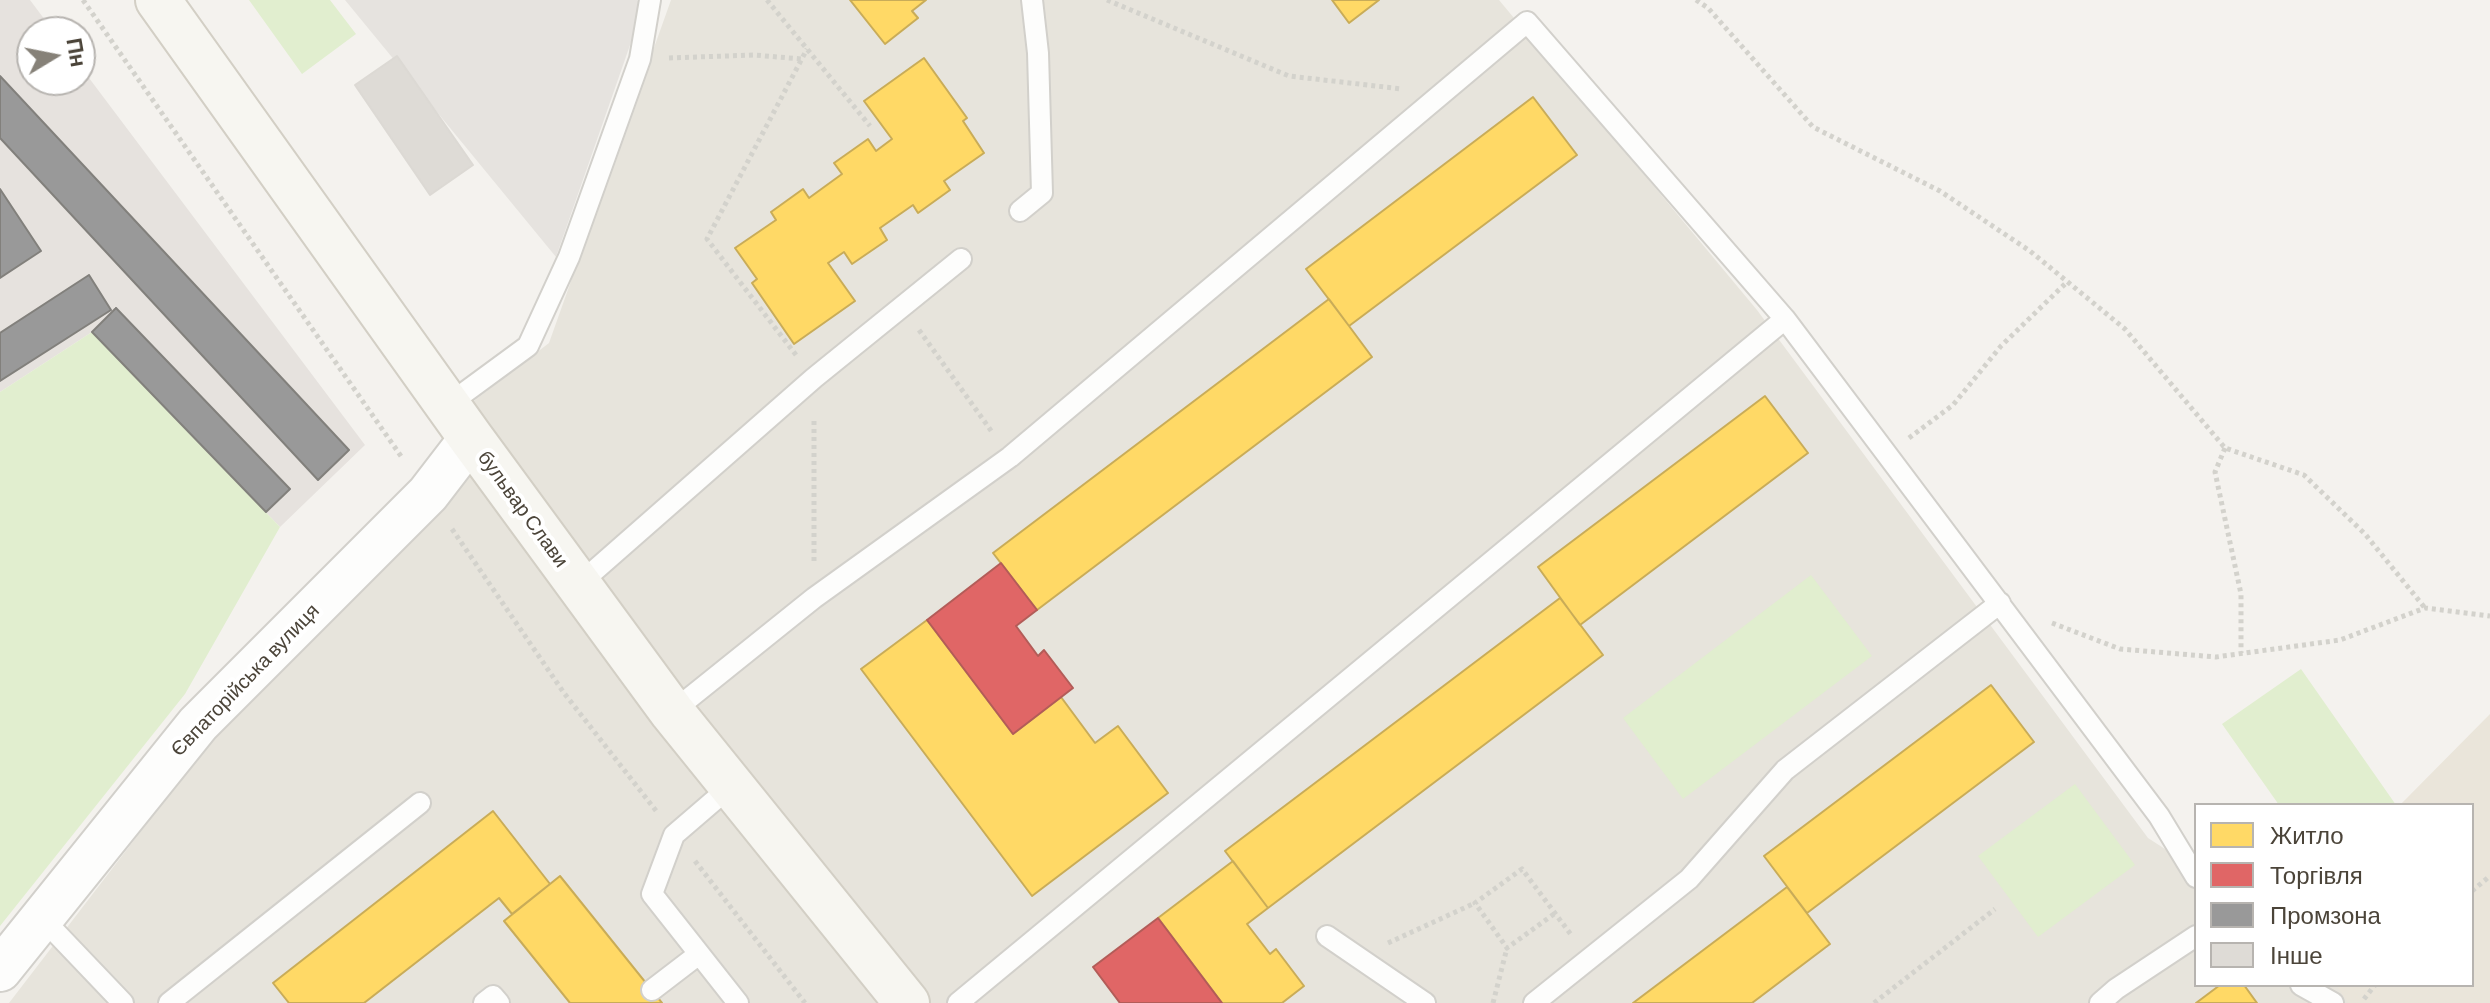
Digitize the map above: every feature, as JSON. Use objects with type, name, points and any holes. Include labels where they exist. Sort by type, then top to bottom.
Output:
[{"type":"street","name":"бульвар Слави","points":[[158,0],[672,712],[907,1003]]},
{"type":"street","name":"Євпаторійська вулиця","points":[[0,970],[198,724],[428,494],[460,421]]},
{"type":"lane","points":[[460,421],[528,346],[569,257],[640,59],[650,0]]},
{"type":"lane","points":[[1020,211],[1042,193],[1038,53],[1032,0]]},
{"type":"lane","points":[[672,712],[814,598],[1010,457],[1527,22],[1785,319],[2159,816],[2194,874]]},
{"type":"lane","points":[[578,585],[814,378],[961,259]]},
{"type":"lane","points":[[958,1003],[1785,319]]},
{"type":"lane","points":[[1534,1003],[1689,879],[1785,770],[2000,603]]},
{"type":"lane","points":[[731,786],[674,835],[652,894],[738,1003]]},
{"type":"lane","points":[[169,1003],[420,803]]},
{"type":"lane","points":[[42,918],[123,1003]]},
{"type":"lane","points":[[1327,936],[1425,1003]]},
{"type":"lane","points":[[2100,1003],[2194,937]]},
{"type":"lane","points":[[652,990],[699,954]]},
{"type":"lane","points":[[2305,987],[2333,1003]]},
{"type":"lane","points":[[484,1003],[493,996],[499,1003]]},
{"type":"path","points":[[83,0],[564,693]]},
{"type":"path","points":[[767,0],[870,126]]},
{"type":"path","points":[[1107,0],[1289,76],[1439,94]]},
{"type":"path","points":[[1696,0],[1708,8],[1813,127],[1940,191],[2030,251],[2125,329],[2225,448],[2304,475],[2365,534],[2425,608]]},
{"type":"path","points":[[807,49],[707,239],[814,378],[814,598]]},
{"type":"path","points":[[640,59],[754,55],[802,59]]},
{"type":"path","points":[[1886,453],[1953,405],[2001,346],[2067,282]]},
{"type":"path","points":[[903,306],[1010,457]]},
{"type":"path","points":[[2225,448],[2215,472],[2241,594],[2241,653]]},
{"type":"path","points":[[2000,603],[2120,649],[2216,657],[2340,640],[2425,608],[2490,616]]},
{"type":"path","points":[[1358,957],[1475,903],[1522,869],[1554,914],[1507,948],[1493,1003]]},
{"type":"path","points":[[2474,889],[2490,876]]},
{"type":"path","points":[[1475,903],[1507,948]]},
{"type":"path","points":[[1874,1003],[1995,909]]},
{"type":"path","points":[[2361,1003],[2373,987]]},
{"type":"shaded area","points":[[0,0],[30,0],[42,16],[16,16],[16,96],[96,96],[96,87],[365,445],[280,527],[92,332],[0,392]]},
{"type":"shaded area","points":[[345,0],[637,0],[644,5],[556,257]]},
{"type":"shaded area","points":[[671,0],[1499,0],[1757,310],[2148,838],[2194,868],[2194,987],[2474,987],[2490,1003],[9,1003],[214,736],[443,505],[466,407],[549,343]]},
{"type":"shaded area","points":[[2490,714],[2490,1003],[2348,1003],[2337,987],[2474,987],[2474,803],[2402,803]]},
{"type":"green space","points":[[249,0],[330,0],[356,34],[302,74]]},
{"type":"green space","points":[[92,332],[280,527],[185,694],[0,926],[0,392]]},
{"type":"green space","points":[[1811,575],[1872,656],[1683,799],[1623,718]]},
{"type":"green space","points":[[2301,669],[2395,803],[2278,803],[2222,724]]},
{"type":"green space","points":[[2075,784],[2135,865],[2038,937],[1978,856]]},
{"type":"building: Житло","points":[[850,0],[926,0],[912,11],[918,18],[885,44]]},
{"type":"building: Житло","points":[[1332,0],[1379,0],[1349,23]]},
{"type":"building: Житло","points":[[924,58],[967,118],[963,121],[984,153],[944,181],[950,190],[918,213],[913,205],[880,228],[887,240],[852,264],[844,252],[828,263],[855,301],[794,344],[752,283],[757,279],[735,248],[776,220],[771,212],[803,189],[809,198],[842,174],[834,163],[868,139],[876,151],[892,139],[864,101]]},
{"type":"building: Житло","points":[[1533,97],[1577,155],[1349,326],[1306,269]]},
{"type":"building: Житло","points":[[1329,299],[1372,357],[1037,610],[993,553]]},
{"type":"building: Житло","points":[[1765,396],[1808,453],[1580,625],[1538,567]]},
{"type":"building: Житло","points":[[1560,598],[1603,655],[1268,908],[1225,851]]},
{"type":"building: Житло","points":[[927,620],[1013,734],[1061,697],[1095,743],[1118,726],[1168,793],[1032,896],[861,669]]},
{"type":"building: Житло","points":[[1991,685],[2034,742],[1807,913],[1764,856]]},
{"type":"building: Житло","points":[[493,811],[550,884],[512,914],[499,898],[364,1003],[289,1003],[273,983]]},
{"type":"building: Житло","points":[[1233,861],[1268,908],[1247,924],[1270,954],[1276,949],[1304,986],[1282,1003],[1222,1003],[1158,918]]},
{"type":"building: Житло","points":[[560,876],[662,1003],[570,1003],[504,921]]},
{"type":"building: Житло","points":[[1787,887],[1830,944],[1752,1003],[1633,1003]]},
{"type":"building: Житло","points":[[2217,987],[2245,987],[2257,1003],[2196,1003]]},
{"type":"building: Торгівля","points":[[1001,563],[1037,610],[1016,626],[1038,656],[1044,650],[1073,688],[1013,734],[927,620]]},
{"type":"building: Торгівля","points":[[1158,918],[1222,1003],[1120,1003],[1093,967]]},
{"type":"building: Промзона","points":[[0,76],[349,450],[318,480],[0,138]]},
{"type":"building: Промзона","points":[[0,189],[41,251],[0,278]]},
{"type":"building: Промзона","points":[[89,275],[111,310],[0,381],[0,333]]},
{"type":"building: Промзона","points":[[116,308],[290,489],[266,512],[92,332]]},
{"type":"building: Інше","points":[[397,56],[473,165],[430,195],[355,85]]}]
